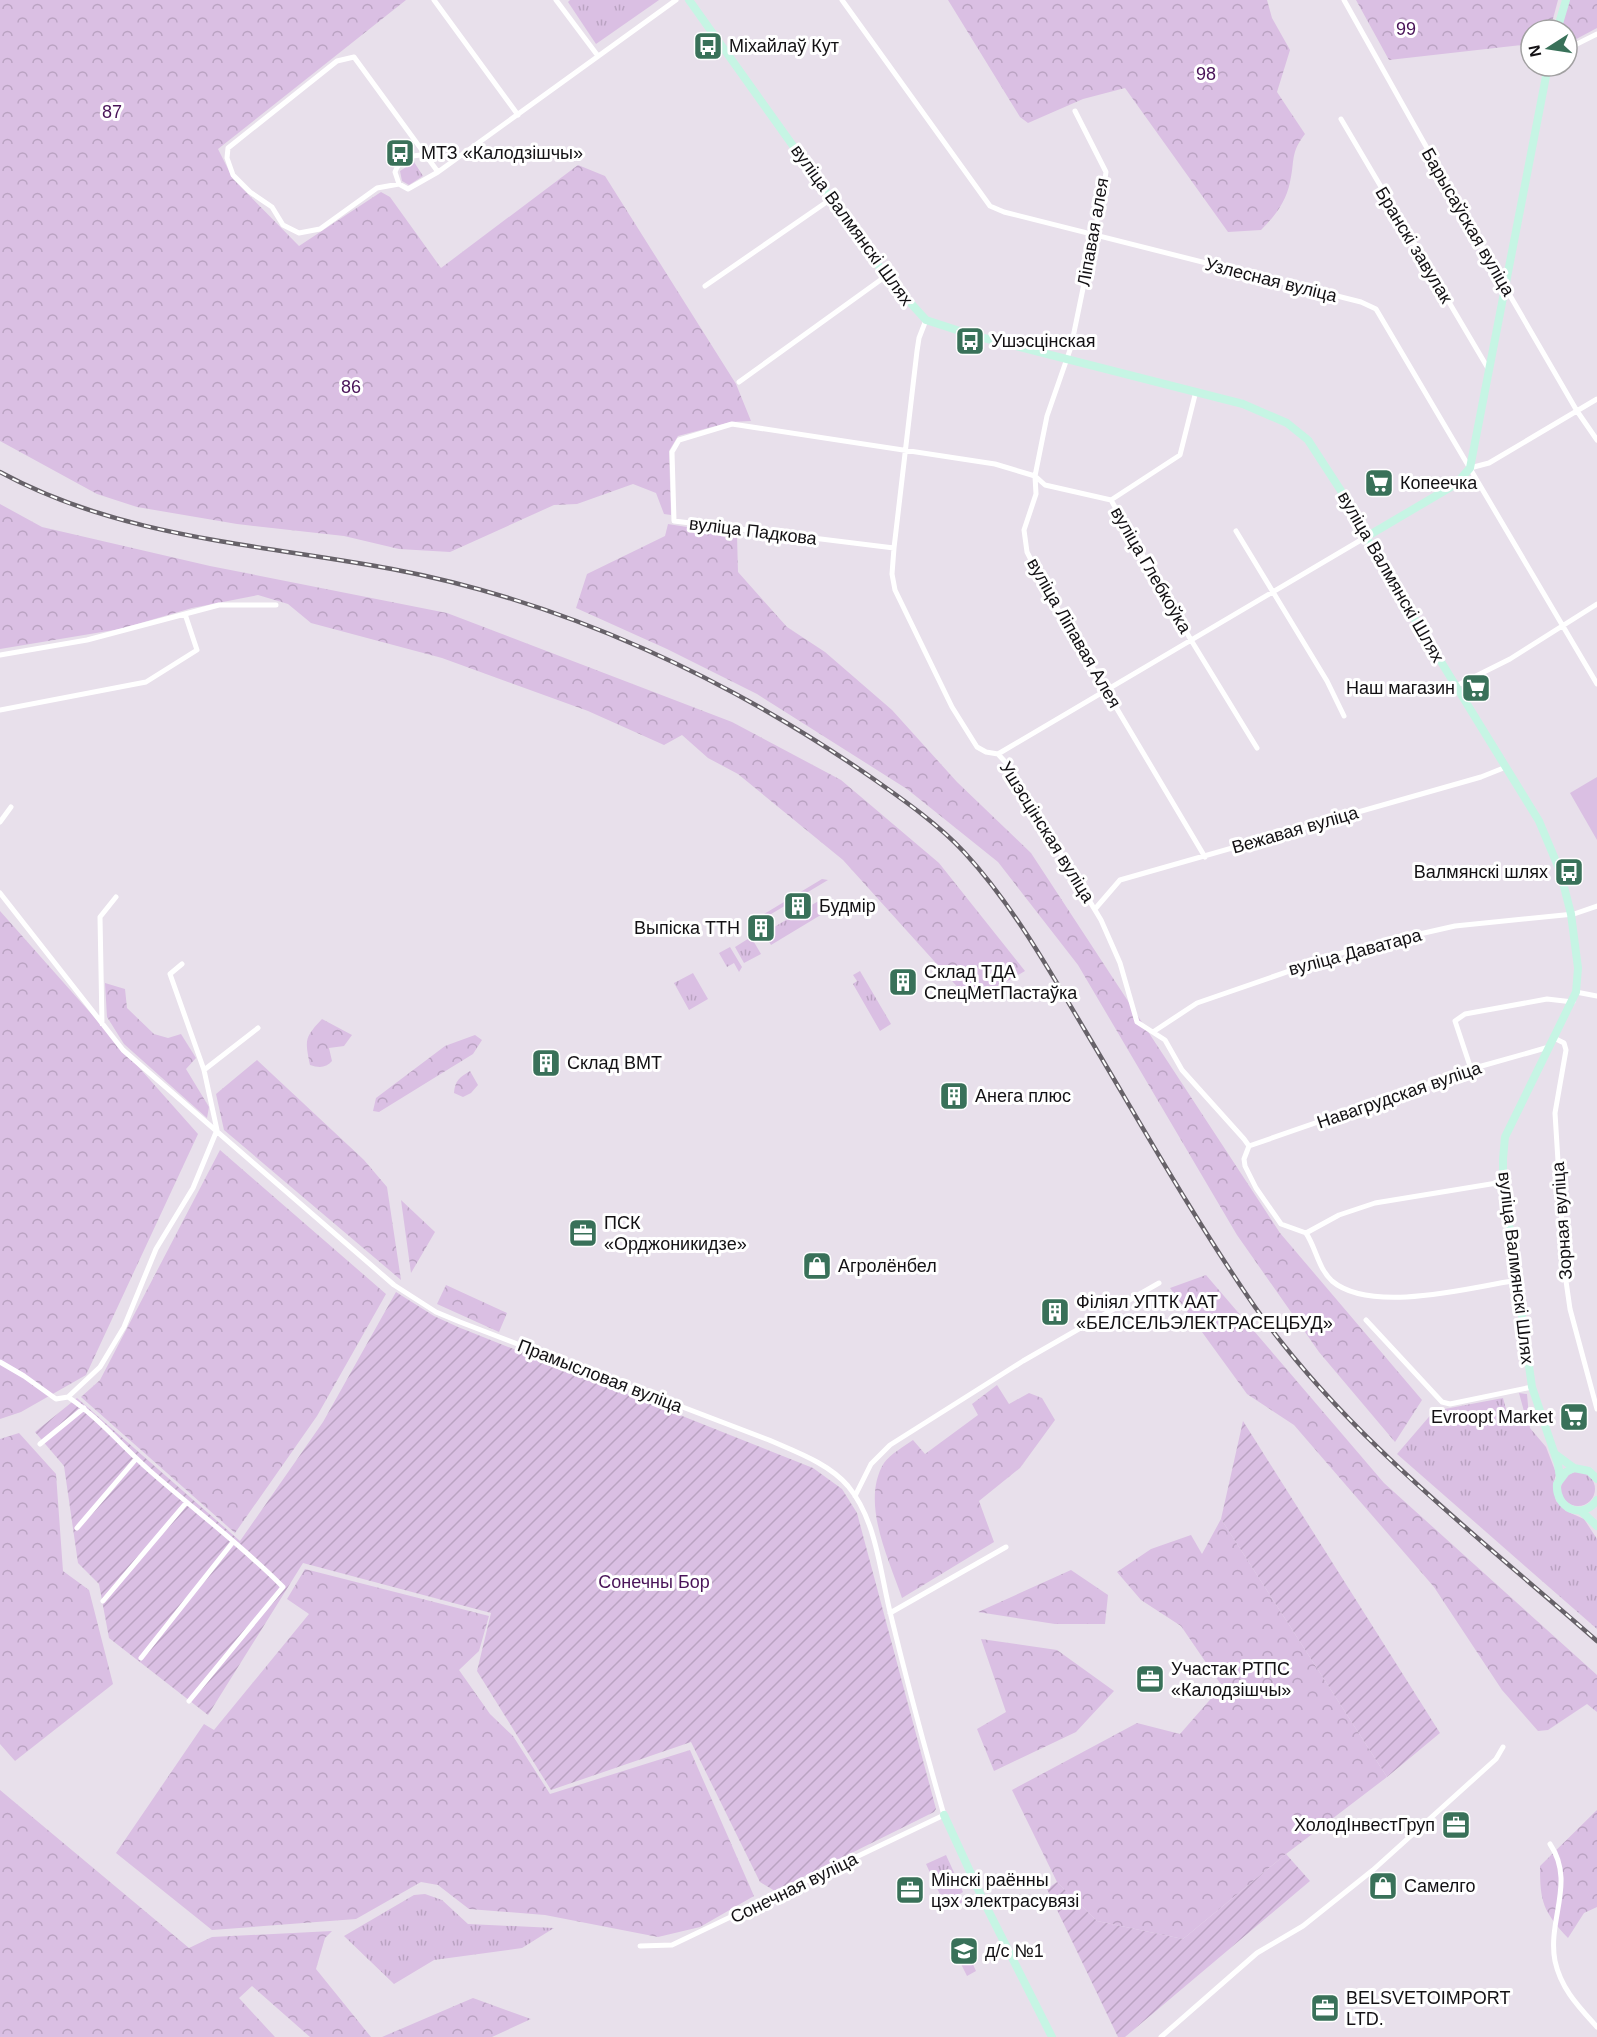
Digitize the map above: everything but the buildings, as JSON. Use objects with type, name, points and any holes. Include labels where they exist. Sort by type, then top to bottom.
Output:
[{"type":"main road","name":"вуліца Валмянскі Шлях","points":[[689,0],[886,276],[926,320],[972,335],[1258,408],[1287,423],[1308,440],[1341,490],[1366,537],[1539,821],[1554,856],[1570,914],[1577,956],[1576,992],[1505,1137],[1503,1182],[1532,1387],[1554,1453],[1560,1478],[1557,1490],[1560,1501],[1569,1509],[1581,1511]]},
{"type":"main road","points":[[1561,18],[1566,0]]},
{"type":"main road","points":[[1366,537],[1456,484],[1470,468],[1546,78]]},
{"type":"main road","points":[[1554,1453],[1574,1468],[1593,1470],[1597,1479]]},
{"type":"main road","points":[[1560,1478],[1574,1468]]},
{"type":"main road","points":[[1595,1503],[1595,1522],[1581,1511],[1595,1503]]},
{"type":"main road","points":[[944,1815],[984,1902],[1052,2037]]},
{"type":"street","points":[[434,0],[518,115]]},
{"type":"street","points":[[556,0],[598,57]]},
{"type":"street","points":[[438,172],[354,57],[337,61],[228,148],[227,158],[233,175],[250,192],[272,207],[283,225],[299,233],[320,229],[377,188],[399,184],[408,189],[413,188],[438,172],[676,0]]},
{"type":"street","name":"Узлесная вуліца","points":[[842,0],[990,206],[1004,212],[1094,236],[1361,302],[1376,309],[1597,684]]},
{"type":"street","name":"Барысаўская вуліца","points":[[1344,0],[1506,288],[1577,411],[1597,440]]},
{"type":"street","points":[[1579,43],[1597,34]]},
{"type":"street","name":"Ліпавая алея","points":[[1066,358],[1071,346],[1106,172],[1076,111]]},
{"type":"street","name":"Бранскі завулак","points":[[1341,119],[1489,369]]},
{"type":"street","points":[[399,184],[395,172],[401,160],[412,155],[424,155]]},
{"type":"street","points":[[705,286],[831,199]]},
{"type":"street","points":[[740,382],[886,276]]},
{"type":"street","name":"Ушэсцінская вуліца","points":[[926,320],[918,338],[905,449],[892,574],[895,590],[933,669],[977,747],[986,752],[998,754],[1024,789],[1095,909],[1120,963],[1134,1016],[1140,1026],[1166,1040],[1182,1070],[1249,1146]]},
{"type":"street","name":"вуліца Ліпавая Алея","points":[[1066,358],[1047,416],[1035,476],[1036,494],[1024,530],[1027,552],[1205,856]]},
{"type":"street","points":[[905,449],[995,464],[1035,476],[1045,485],[1111,500],[1180,455],[1196,391]]},
{"type":"street","points":[[1470,468],[1489,462],[1597,399]]},
{"type":"street","name":"вуліца Падкова","points":[[894,548],[674,521],[672,452],[679,440],[732,424],[905,449]]},
{"type":"street","name":"вуліца Глебкоўка","points":[[1111,500],[1191,640],[1257,748]]},
{"type":"street","points":[[1236,531],[1327,681],[1344,716]]},
{"type":"street","name":"вуліца Глебкоўка","points":[[998,754],[1106,688],[1366,537]]},
{"type":"street","points":[[0,655],[87,640],[219,605],[276,604]]},
{"type":"street","points":[[1456,686],[1510,659],[1597,604]]},
{"type":"street","points":[[0,710],[146,682],[197,650],[185,614]]},
{"type":"street","name":"Вежавая вуліца","points":[[1095,909],[1120,880],[1506,767]]},
{"type":"street","points":[[0,822],[11,807]]},
{"type":"street","name":"Прамысловая вуліца","points":[[0,893],[123,1050],[151,1077],[217,1130],[394,1284],[436,1311],[769,1440],[816,1462],[835,1475],[855,1496],[870,1527],[890,1613],[944,1815]]},
{"type":"street","points":[[102,1026],[100,917],[116,897]]},
{"type":"street","name":"вуліца Даватара","points":[[1153,1032],[1197,1003],[1353,949],[1455,926],[1570,914],[1597,906]]},
{"type":"street","points":[[0,1362],[56,1399],[68,1397],[100,1367],[124,1327],[156,1249],[193,1188],[217,1130],[204,1070],[171,974],[182,964]]},
{"type":"street","points":[[1576,992],[1597,996]]},
{"type":"street","points":[[1471,1069],[1455,1021],[1465,1014],[1547,999],[1573,1002]]},
{"type":"street","points":[[204,1070],[258,1029]]},
{"type":"street","name":"Зорная вуліца","points":[[1554,1038],[1564,1043],[1566,1050],[1555,1113],[1565,1274],[1570,1309],[1597,1409]]},
{"type":"street","name":"Навагрудская вуліца","points":[[1249,1146],[1471,1069],[1549,1047]]},
{"type":"street","points":[[1249,1146],[1244,1160],[1256,1188],[1281,1224],[1306,1233],[1327,1275],[1343,1288],[1359,1293],[1393,1297],[1429,1294],[1517,1280]]},
{"type":"street","points":[[1306,1233],[1339,1215],[1375,1203],[1503,1182]]},
{"type":"street","points":[[855,1496],[872,1464],[890,1445],[1023,1361],[1159,1282]]},
{"type":"street","points":[[1366,1320],[1442,1402],[1450,1404],[1532,1387]]},
{"type":"street","points":[[68,1397],[84,1408],[136,1459],[258,1562],[283,1587],[189,1701]]},
{"type":"street","points":[[40,1444],[84,1408]]},
{"type":"street","points":[[76,1528],[136,1459]]},
{"type":"street","points":[[103,1601],[186,1503]]},
{"type":"street","points":[[141,1658],[233,1542]]},
{"type":"street","points":[[890,1613],[1006,1547]]},
{"type":"street","points":[[1161,2037],[1257,1953],[1303,1926],[1373,1870],[1496,1759],[1503,1747]]},
{"type":"street","name":"Сонечная вуліца","points":[[640,1946],[672,1945],[944,1815]]},
{"type":"street","points":[[1550,1844],[1559,1858],[1563,1874],[1562,1895],[1554,1927],[1555,1962],[1570,1998],[1597,2027]]},
{"type":"green space","name":"86","points":[[0,0],[406,0],[218,149],[233,179],[299,246],[381,192],[390,197],[441,268],[578,165],[605,176],[736,384],[751,421],[731,422],[678,436],[669,451],[671,515],[664,514],[656,493],[633,484],[577,504],[554,505],[450,552],[399,549],[344,536],[237,524],[137,507],[97,494],[0,441]]},
{"type":"green space","points":[[570,0],[659,0],[596,44],[568,2]]},
{"type":"green space","name":"98","points":[[948,0],[1267,0],[1272,18],[1290,50],[1277,92],[1305,134],[1295,152],[1286,196],[1279,208],[1261,230],[1228,232],[1125,88],[1083,99],[1028,123],[1020,117]]},
{"type":"green space","name":"99","points":[[1356,0],[1558,0],[1553,18],[1519,18],[1519,45],[1389,60]]},
{"type":"green space","points":[[1569,0],[1597,0],[1597,28],[1579,38],[1579,18],[1564,18]]},
{"type":"green space","points":[[414,162],[423,176],[409,185],[402,181],[400,171]]},
{"type":"green space","points":[[0,504],[42,527],[210,566],[447,613],[732,722],[841,780],[939,863],[1025,971],[971,1002],[843,860],[738,774],[708,758],[682,735],[664,745],[588,711],[442,658],[311,623],[288,604],[258,595],[192,608],[120,629],[0,649]]},
{"type":"green space","points":[[668,524],[737,535],[738,572],[787,627],[825,652],[892,710],[957,782],[1031,853],[1280,1233],[1422,1400],[1395,1442],[1319,1352],[1237,1235],[1078,965],[998,862],[907,789],[757,694],[667,649],[576,608],[587,574],[665,536]]},
{"type":"green space","points":[[1597,777],[1597,840],[1570,793]]},
{"type":"green space","points":[[822,879],[828,880],[756,923],[759,917]]},
{"type":"green space","points":[[827,896],[834,907],[771,945],[764,933]]},
{"type":"green space","points":[[0,911],[198,1134],[86,1375],[21,1412],[0,1419]]},
{"type":"green space","points":[[751,937],[761,954],[744,963],[735,947]]},
{"type":"green space","points":[[730,947],[742,967],[739,972],[734,963],[727,967],[719,953]]},
{"type":"green space","points":[[860,971],[891,1024],[880,1031],[853,984],[857,981],[853,975]]},
{"type":"green space","points":[[693,973],[708,999],[689,1010],[674,983]]},
{"type":"green space","points":[[105,983],[125,989],[127,1008],[154,1034],[168,1038],[181,1034],[196,1058],[186,1069],[209,1107],[207,1118],[124,1044],[107,1017]]},
{"type":"green space","points":[[322,1019],[352,1035],[344,1046],[329,1048],[332,1061],[319,1067],[310,1065],[307,1040]]},
{"type":"green space","points":[[475,1035],[482,1040],[473,1054],[379,1112],[373,1111],[376,1098],[445,1046]]},
{"type":"green space","points":[[257,1060],[364,1160],[387,1187],[401,1280],[224,1130],[216,1094]]},
{"type":"green space","points":[[470,1071],[478,1085],[471,1093],[463,1097],[454,1093],[459,1079]]},
{"type":"green space","points":[[220,1150],[386,1294],[317,1416],[235,1533],[81,1397],[100,1380]]},
{"type":"green space","points":[[401,1200],[435,1232],[411,1273]]},
{"type":"green space","points":[[1206,1275],[1384,1483],[1597,1675],[1597,1712],[1587,1704],[1548,1730],[1538,1731],[1502,1690],[1434,1587],[1294,1425],[1247,1394],[1170,1288]]},
{"type":"green space","points":[[446,1285],[507,1313],[499,1332],[437,1304]]},
{"type":"green space","name":"Сонечны Бор","points":[[396,1292],[434,1316],[458,1327],[813,1468],[842,1489],[857,1513],[936,1809],[934,1812],[775,1891],[760,1882],[691,1742],[551,1790],[477,1671],[491,1613],[303,1563],[208,1715],[109,1638],[99,1584],[78,1563],[64,1466],[35,1432],[77,1398],[240,1541],[323,1422]]},
{"type":"green space","points":[[997,1385],[1009,1404],[1029,1393],[1042,1398],[1055,1420],[1020,1468],[979,1501],[994,1542],[902,1598],[879,1530],[875,1495],[877,1478],[884,1463],[913,1440],[925,1454],[978,1415],[972,1404]]},
{"type":"green space","points":[[1519,1393],[1527,1394],[1530,1428],[1546,1447],[1556,1473],[1553,1486],[1556,1501],[1566,1511],[1584,1519],[1597,1539],[1597,1629],[1397,1454],[1434,1411],[1503,1398],[1509,1420],[1525,1415]]},
{"type":"green space","points":[[1243,1421],[1440,1733],[1387,1777],[1221,1519]]},
{"type":"green space","points":[[19,1433],[56,1474],[63,1571],[89,1590],[113,1684],[15,1761],[0,1744],[0,1439]]},
{"type":"green space","points":[[1578,1472],[1590,1477],[1595,1489],[1590,1501],[1578,1506],[1566,1501],[1561,1489],[1566,1477]]},
{"type":"green space","points":[[1221,1519],[1387,1777],[1286,1854],[1183,1939],[1097,1921],[1057,1882],[1012,1790],[1137,1723],[1180,1734],[1222,1686],[1181,1626],[1141,1600],[1117,1572],[1151,1549],[1191,1535],[1202,1554]]},
{"type":"green space","points":[[305,1569],[489,1616],[479,1651],[459,1670],[490,1714],[513,1736],[550,1794],[690,1750],[754,1896],[700,1927],[658,1937],[545,1915],[469,1909],[438,1885],[421,1882],[356,1919],[212,1930],[116,1853],[204,1724],[214,1730],[309,1614],[287,1599]]},
{"type":"green space","points":[[1071,1570],[1108,1595],[1105,1624],[1055,1624],[978,1612]]},
{"type":"green space","points":[[981,1639],[1057,1650],[1114,1691],[1076,1732],[994,1771],[977,1729],[1006,1712]]},
{"type":"green space","points":[[0,1790],[189,1948],[212,1937],[332,1931],[325,1938],[316,1969],[371,2037],[310,2037],[252,1986],[239,1998],[275,2037],[0,2037]]},
{"type":"green space","points":[[1597,1810],[1597,1907],[1584,1913],[1568,1938],[1548,1913],[1542,1897],[1540,1866]]},
{"type":"green space","points":[[1286,1854],[1310,1881],[1125,2037],[1118,2037],[1047,1889],[1057,1882],[1097,1921],[1183,1939]]},
{"type":"green space","points":[[946,1855],[963,1892],[960,1894],[964,1902],[946,1910],[941,1908],[939,1903],[943,1901],[926,1864]]},
{"type":"green space","points":[[425,1894],[442,1900],[468,1924],[554,1928],[522,1948],[434,1960],[394,1984],[344,1936],[414,1895]]},
{"type":"green space","points":[[962,1941],[976,1971],[967,1976],[952,1946]]},
{"type":"green space","points":[[473,1998],[531,2019],[492,2037],[382,2037]]},
{"type":"railway","points":[[0,472],[46,494],[142,525],[241,545],[392,569],[457,583],[583,624],[644,649],[763,709],[820,743],[898,796],[954,842],[999,894],[1044,962],[1211,1240],[1255,1307],[1291,1354],[1372,1442],[1597,1641]]},
{"type":"place","name":"Міхайлаў Кут","points":[[708,46]]},
{"type":"place","name":"МТЗ «Калодзішчы»","points":[[400,153]]},
{"type":"place","name":"Ушэсцінская","points":[[970,341]]},
{"type":"place","name":"Копеечка","points":[[1379,483]]},
{"type":"place","name":"Наш магазин","points":[[1476,688]]},
{"type":"place","name":"Валмянскі шлях","points":[[1569,872]]},
{"type":"place","name":"Будмір","points":[[798,906]]},
{"type":"place","name":"Выпіска ТТН","points":[[761,928]]},
{"type":"place","name":"Склад ТДА СпецМетПастаўка","points":[[903,982]]},
{"type":"place","name":"Склад BMT","points":[[546,1063]]},
{"type":"place","name":"Анега плюс","points":[[954,1096]]},
{"type":"place","name":"ПСК «Орджоникидзе»","points":[[583,1233]]},
{"type":"place","name":"Агролёнбел","points":[[817,1266]]},
{"type":"place","name":"Філіял УПТК ААТ «БЕЛСЕЛЬЭЛЕКТРАСЕЦБУД»","points":[[1055,1312]]},
{"type":"place","name":"Evroopt Market","points":[[1574,1417]]},
{"type":"place","name":"Участак РТПС «Калодзішчы»","points":[[1150,1679]]},
{"type":"place","name":"ХолодІнвестГруп","points":[[1456,1825]]},
{"type":"place","name":"Cамелго","points":[[1383,1886]]},
{"type":"place","name":"Мінскі раённы цэх электрасувязі","points":[[910,1890]]},
{"type":"place","name":"д/с №1","points":[[964,1951]]},
{"type":"place","name":"BELSVETOIMPORT LTD.","points":[[1325,2008]]},
{"type":"park label","name":"87","points":[[112,112]]}]
